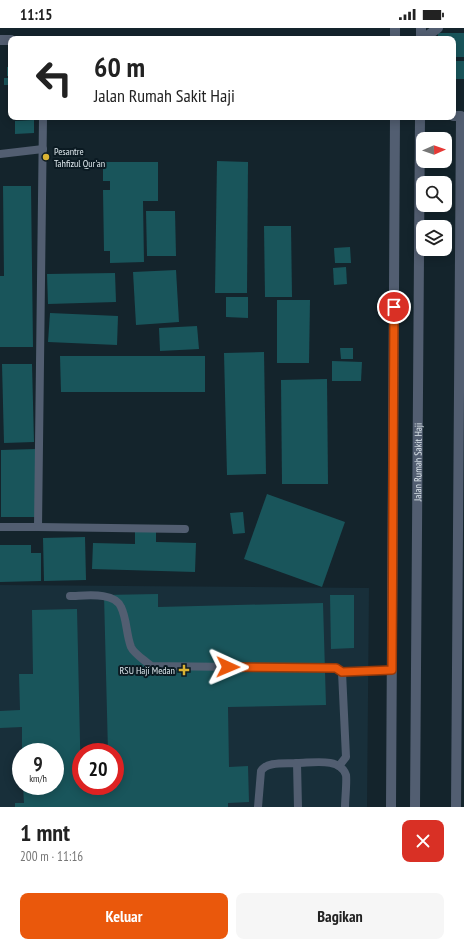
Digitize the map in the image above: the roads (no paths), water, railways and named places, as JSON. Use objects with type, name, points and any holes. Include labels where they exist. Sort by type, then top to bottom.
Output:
[{"type":"street","points":[[426,36],[438,28]]},
{"type":"street","points":[[456,807],[459,116]]},
{"type":"street","points":[[392,807],[395,120]]},
{"type":"street","name":"Jalan Rumah Sakit Haji","points":[[415,807],[420,120]]},
{"type":"lane","points":[[38,527],[42,120]]},
{"type":"lane","points":[[0,154],[42,149]]},
{"type":"lane","points":[[0,527],[185,529]]},
{"type":"lane","points":[[70,596],[99,595],[112,598],[116,601],[122,607],[132,648],[151,666],[336,668],[342,672],[392,670]]},
{"type":"lane","points":[[339,766],[346,757],[342,672]]},
{"type":"lane","points":[[258,807],[261,771],[265,766],[328,762],[339,766],[346,776],[345,807]]},
{"type":"lane","points":[[297,763],[298,807]]},
{"type":"place","name":"Pesantre Tahfizul Qur'an","points":[[46,157]]},
{"type":"place","name":"RSU Haji Medan","points":[[184,670]]}]
